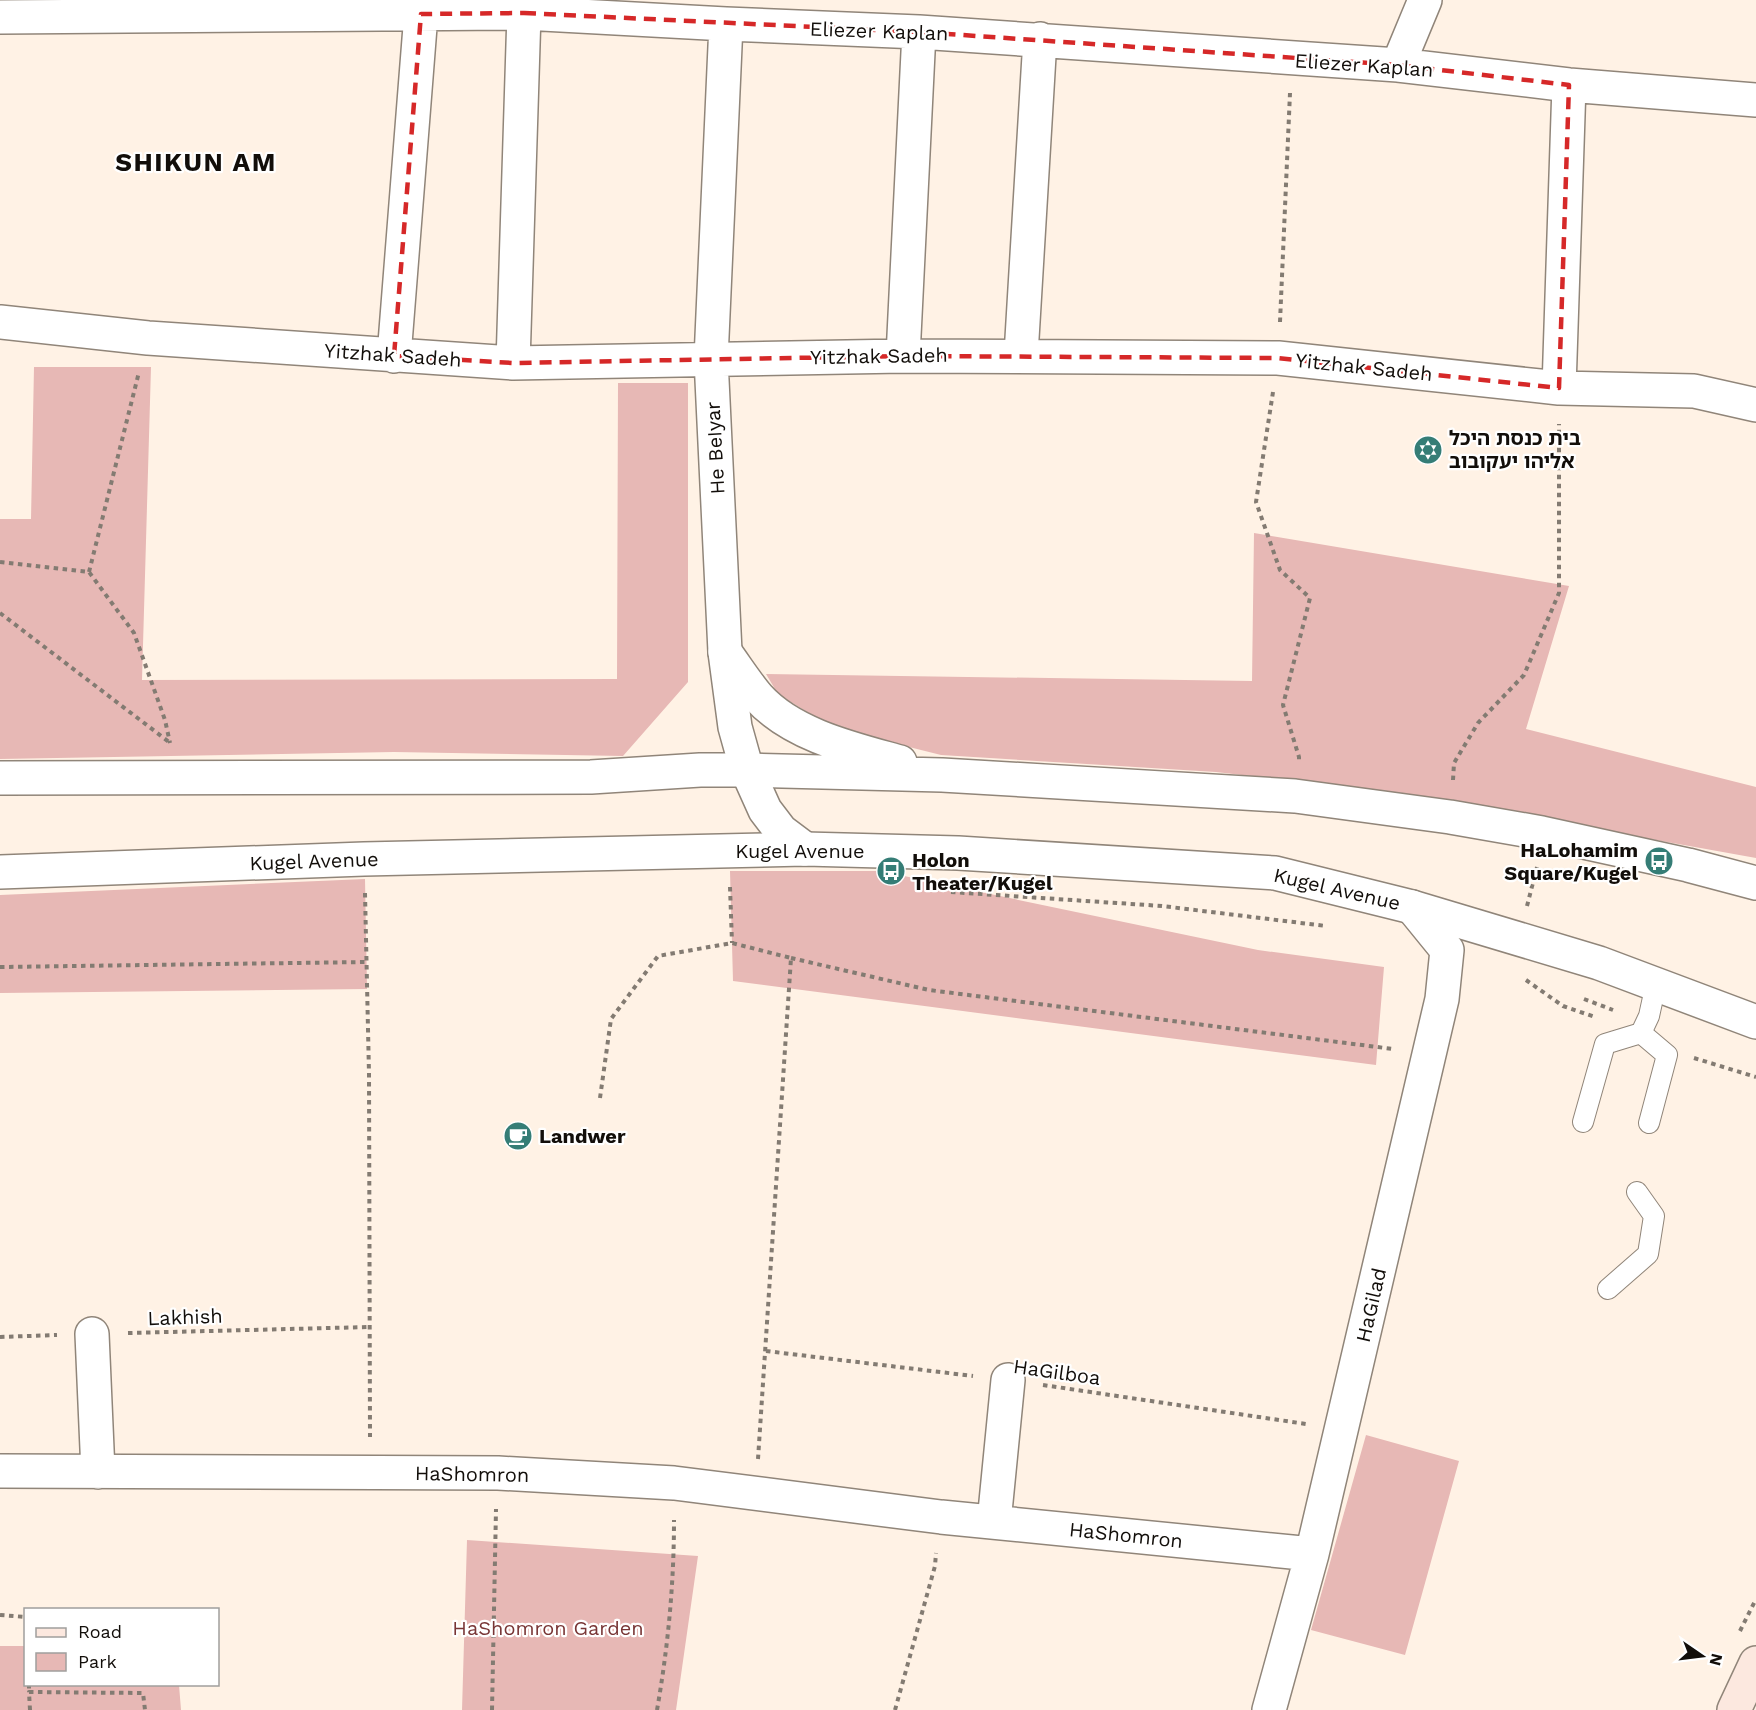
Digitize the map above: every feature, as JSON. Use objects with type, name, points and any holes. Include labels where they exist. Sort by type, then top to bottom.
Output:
[{"type":"main road","points":[[1734,1710],[1756,1663]]},
{"type":"street","points":[[1398,65],[1425,0]]},
{"type":"street","name":"Eliezer Kaplan","points":[[0,17],[421,14],[460,6],[524,14],[1040,39],[1398,65],[1569,85],[1756,100]]},
{"type":"street","points":[[394,356],[421,14]]},
{"type":"street","points":[[513,363],[524,14]]},
{"type":"street","name":"He BeIyar","points":[[726,24],[711,359],[725,652],[735,728],[747,770],[765,810],[781,831],[805,849]]},
{"type":"street","points":[[903,356],[919,32]]},
{"type":"street","points":[[1021,355],[1040,39]]},
{"type":"street","points":[[1559,388],[1569,85]]},
{"type":"street","name":"Yitzhak Sadeh","points":[[0,322],[148,338],[513,363],[1021,355],[1278,358],[1559,388],[1694,391],[1756,405]]},
{"type":"street","points":[[725,652],[759,698],[789,722],[830,742],[942,775]]},
{"type":"street","points":[[0,778],[591,777],[700,770],[747,770],[942,775],[1295,796],[1450,817],[1542,833],[1756,883]]},
{"type":"street","name":"Kugel Avenue","points":[[0,872],[364,859],[805,849],[958,853],[1275,873],[1412,907],[1599,963],[1756,1022]]},
{"type":"street","name":"HaGilad","points":[[1269,1710],[1312,1554],[1442,999],[1447,950],[1412,907]]},
{"type":"street","points":[[92,1334],[98,1472]]},
{"type":"street","points":[[994,1522],[1008,1380]]},
{"type":"street","name":"HaShomron","points":[[0,1471],[498,1473],[674,1483],[941,1517],[1312,1554]]},
{"type":"lane","points":[[1583,1122],[1605,1044],[1645,1025],[1656,984]]},
{"type":"lane","points":[[1645,1025],[1667,1055],[1649,1123]]},
{"type":"lane","points":[[1608,1289],[1647,1254],[1654,1216],[1637,1192]]},
{"type":"path","points":[[1291,59],[1278,358],[1256,502],[1280,570],[1310,598],[1283,705],[1299,758],[1295,796]]},
{"type":"path","points":[[89,572],[148,338]]},
{"type":"path","points":[[1450,817],[1454,763],[1478,723],[1524,675],[1560,593],[1559,388]]},
{"type":"path","points":[[0,562],[89,572],[134,633],[165,720],[178,777]]},
{"type":"path","points":[[0,613],[170,743]]},
{"type":"path","points":[[1519,940],[1536,872],[1542,833]]},
{"type":"path","points":[[727,852],[730,871],[732,943]]},
{"type":"path","points":[[364,859],[370,1473]]},
{"type":"path","points":[[949,891],[1162,906],[1334,927]]},
{"type":"path","points":[[600,1098],[611,1019],[658,956],[732,943],[929,990],[1430,1054]]},
{"type":"path","points":[[756,1493],[791,958]]},
{"type":"path","points":[[0,967],[366,962]]},
{"type":"path","points":[[1520,973],[1531,978]]},
{"type":"path","points":[[1575,995],[1622,1013],[1645,1025]]},
{"type":"path","name":"Lakhish","points":[[0,1337],[370,1327]]},
{"type":"path","name":"HaGilboa","points":[[766,1351],[1008,1380],[1342,1430]]},
{"type":"path","points":[[492,1710],[498,1473]]},
{"type":"path","points":[[657,1710],[667,1651],[674,1554],[674,1483]]},
{"type":"path","points":[[895,1710],[935,1566],[941,1517]]},
{"type":"path","points":[[0,1615],[24,1617]]},
{"type":"path","points":[[28,1686],[30,1710]]},
{"type":"path","points":[[29,1692],[143,1693],[145,1710]]},
{"type":"highlighted area","points":[[524,13],[919,32],[1398,65],[1569,85],[1559,388],[1278,358],[903,356],[513,363],[394,356],[421,14]]},
{"type":"green space","points":[[34,367],[151,367],[142,680],[617,679],[618,383],[688,383],[688,682],[623,756],[394,752],[0,759],[0,519],[31,519]]},
{"type":"green space","points":[[1254,533],[1569,586],[1526,729],[1756,787],[1756,858],[1394,793],[1216,772],[941,755],[833,728],[778,694],[766,674],[1252,681]]},
{"type":"green space","points":[[730,871],[880,871],[1258,950],[1384,967],[1376,1065],[733,981]]},
{"type":"green space","points":[[365,879],[367,989],[0,993],[0,895]]},
{"type":"green space","points":[[1366,1435],[1459,1461],[1405,1655],[1311,1630]]},
{"type":"green space","name":"HaShomron Garden","points":[[467,1540],[698,1556],[676,1710],[462,1710]]},
{"type":"green space","points":[[0,1646],[24,1646],[24,1686],[179,1686],[181,1710],[0,1710]]},
{"type":"place","name":"בית כנסת היכל אליהו יעקובוב","points":[[1428,450]]},
{"type":"place","name":"HaLohamim Square/Kugel","points":[[1659,861]]},
{"type":"place","name":"Holon Theater/Kugel","points":[[891,871]]},
{"type":"place","name":"Landwer","points":[[518,1136]]},
{"type":"district","name":"SHIKUN AM","points":[[196,162]]}]
